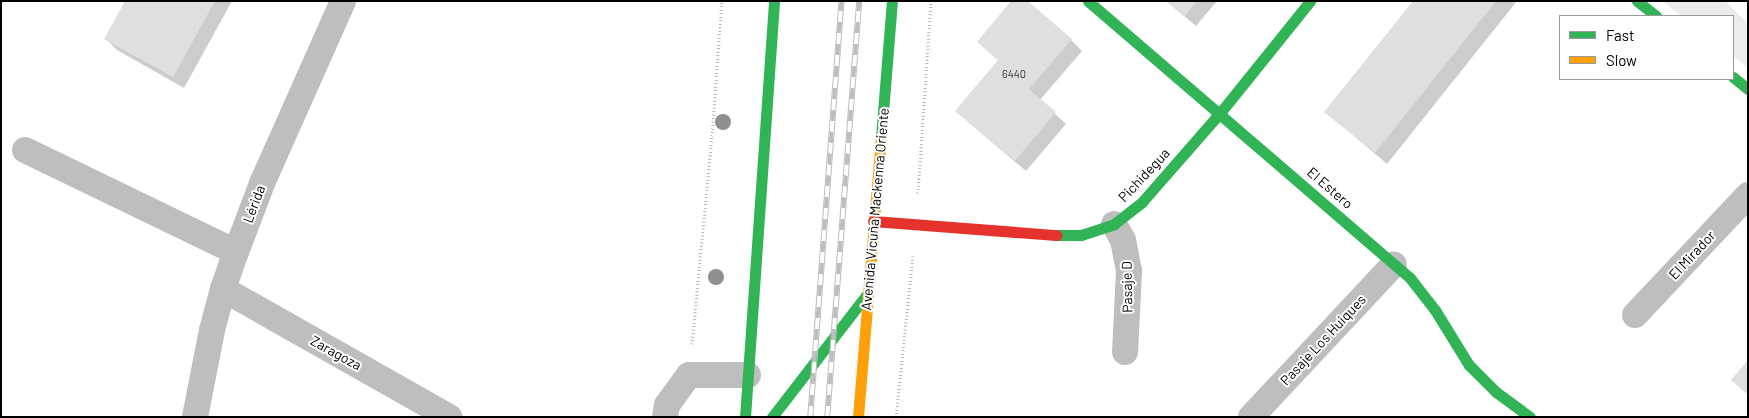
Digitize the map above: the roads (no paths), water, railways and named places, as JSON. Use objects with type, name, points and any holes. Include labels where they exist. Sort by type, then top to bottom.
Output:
[{"type":"street","name":"Lérida","points":[[195,417],[223,289],[236,252],[263,182],[343,1]]},
{"type":"street","points":[[745,417],[774,1]]},
{"type":"street","name":"Avenida Vicuña Mackenna Oriente","points":[[858,417],[892,1]]},
{"type":"street","name":"El Estero","points":[[1088,1],[1220,112],[1394,264],[1424,294],[1469,365],[1496,392],[1526,416]]},
{"type":"street","name":"Pichidegua","points":[[873,221],[1063,236],[1081,235],[1114,224],[1142,202],[1220,112],[1310,1]]},
{"type":"street","points":[[1637,1],[1655,15]]},
{"type":"street","points":[[1734,78],[1748,89]]},
{"type":"street","points":[[26,150],[236,252]]},
{"type":"street","name":"El Mirador","points":[[1635,315],[1748,195]]},
{"type":"street","name":"Pasaje D","points":[[1114,224],[1123,240],[1128,271],[1125,352]]},
{"type":"street","name":"Pasaje Los Huiques","points":[[1251,417],[1394,264]]},
{"type":"street","name":"Zaragoza","points":[[223,289],[448,417]]},
{"type":"street","points":[[772,417],[868,293]]},
{"type":"street","points":[[665,417],[666,405],[689,375],[748,375]]},
{"type":"railway","points":[[810,417],[841,1]]},
{"type":"railway","points":[[827,417],[859,1]]}]
